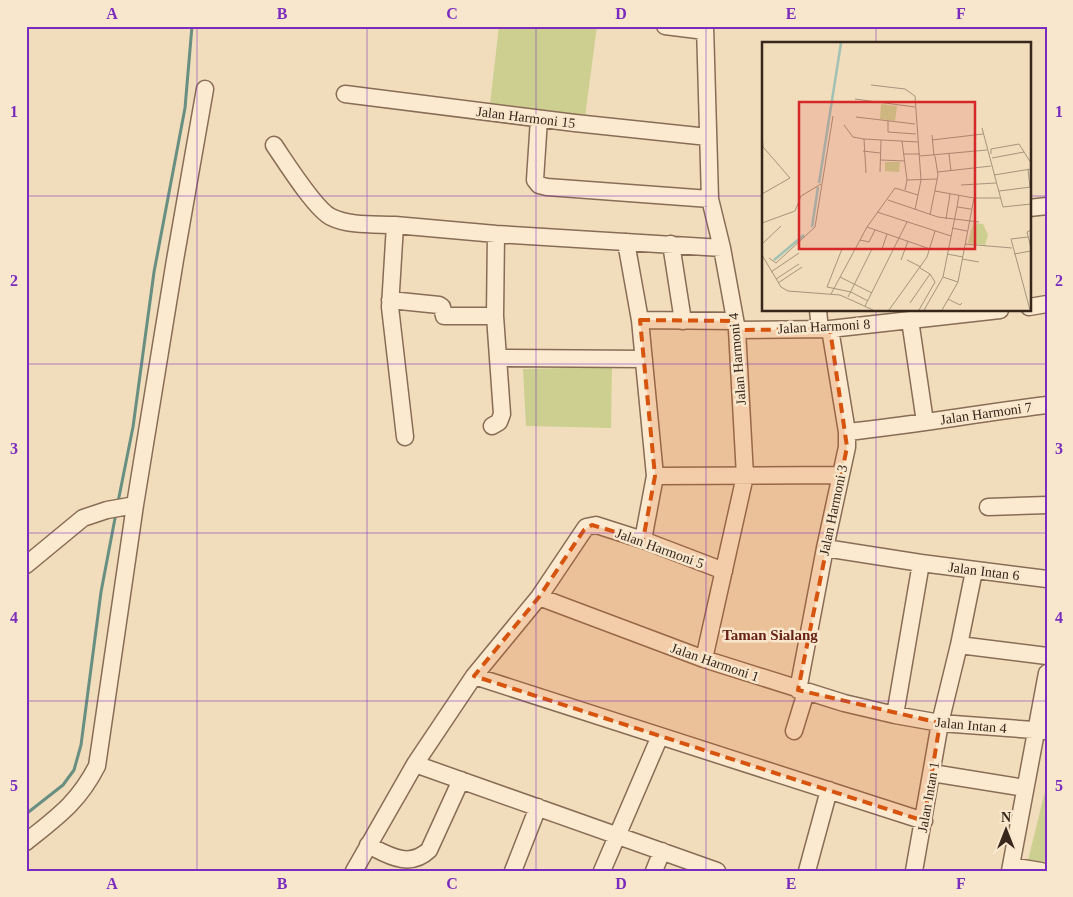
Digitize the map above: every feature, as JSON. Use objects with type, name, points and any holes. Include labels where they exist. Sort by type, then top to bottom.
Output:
[{"type":"street","points":[[664,26],[705,28]]},
{"type":"street","name":"Jalan Harmoni 4","points":[[704,659],[744,476],[736,325],[722,248],[710,198],[705,28]]},
{"type":"street","points":[[26,842],[69,808],[90,780],[97,766],[121,507],[174,260],[205,89]]},
{"type":"street","name":"Jalan Harmoni 15","points":[[345,94],[539,119],[708,137]]},
{"type":"street","points":[[539,119],[535,180],[539,185],[710,198]]},
{"type":"street","points":[[274,144],[300,183],[328,215],[332,218],[353,223],[722,248]]},
{"type":"street","points":[[1030,208],[1047,206]]},
{"type":"street","points":[[395,226],[390,300],[405,437]]},
{"type":"street","points":[[492,426],[499,422],[502,414],[495,316],[496,234]]},
{"type":"street","points":[[626,242],[640,320],[655,476],[643,540]]},
{"type":"street","points":[[671,244],[683,321]]},
{"type":"street","points":[[390,300],[439,305],[442,307],[444,316],[495,316]]},
{"type":"street","points":[[1030,306],[1047,304]]},
{"type":"street","name":"Jalan Harmoni 3","points":[[794,731],[825,548],[847,447],[847,432],[825,329],[818,311]]},
{"type":"street","name":"Jalan Harmoni 8","points":[[640,320],[825,329],[991,311]]},
{"type":"street","points":[[910,320],[925,422]]},
{"type":"street","points":[[498,358],[644,360]]},
{"type":"street","name":"Jalan Harmoni 7","points":[[847,432],[1047,405]]},
{"type":"street","points":[[655,476],[841,475]]},
{"type":"street","points":[[988,507],[1047,505]]},
{"type":"street","points":[[26,565],[78,521],[89,515],[121,507]]},
{"type":"street","name":"Jalan Harmoni 5","points":[[539,597],[584,530],[589,526],[596,525],[643,540],[724,571]]},
{"type":"street","name":"Jalan Intan 6","points":[[825,548],[921,564],[1047,579]]},
{"type":"street","points":[[895,715],[921,564]]},
{"type":"street","name":"Jalan Intan 1","points":[[914,871],[940,723],[959,645],[974,571]]},
{"type":"street","points":[[354,871],[416,764],[474,676],[539,597]]},
{"type":"street","name":"Jalan Harmoni 1","points":[[539,597],[704,659],[802,691],[895,715]]},
{"type":"street","points":[[959,645],[1047,656]]},
{"type":"street","points":[[1041,871],[1010,868],[1025,788],[1041,731],[1047,673]]},
{"type":"street","points":[[474,676],[924,821]]},
{"type":"street","name":"Jalan Intan 4","points":[[895,715],[940,723],[1041,731]]},
{"type":"street","points":[[602,871],[660,736]]},
{"type":"street","points":[[416,764],[717,871]]},
{"type":"street","points":[[932,773],[1025,788]]},
{"type":"street","points":[[368,845],[403,860],[414,860],[424,855],[461,780]]},
{"type":"street","points":[[806,871],[829,790]]},
{"type":"street","points":[[514,871],[538,807]]},
{"type":"street","points":[[654,871],[662,851]]},
{"type":"highlighted area","points":[[640,320],[735,321],[737,330],[830,329],[847,447],[798,690],[940,723],[924,821],[474,676],[539,597],[584,530],[592,525],[643,540],[655,476]]},
{"type":"green space","points":[[499,26],[597,26],[585,117],[490,104]]},
{"type":"green space","points":[[612,367],[611,428],[526,426],[523,369]]},
{"type":"green space","points":[[1047,783],[1047,863],[1028,860]]},
{"type":"waterway","points":[[118,502],[133,427],[154,272],[185,108],[192,26]]},
{"type":"waterway","points":[[26,814],[63,785],[74,770],[81,745],[101,592],[116,513]]},
{"type":"district","name":"Taman Sialang","points":[[770,635]]}]
